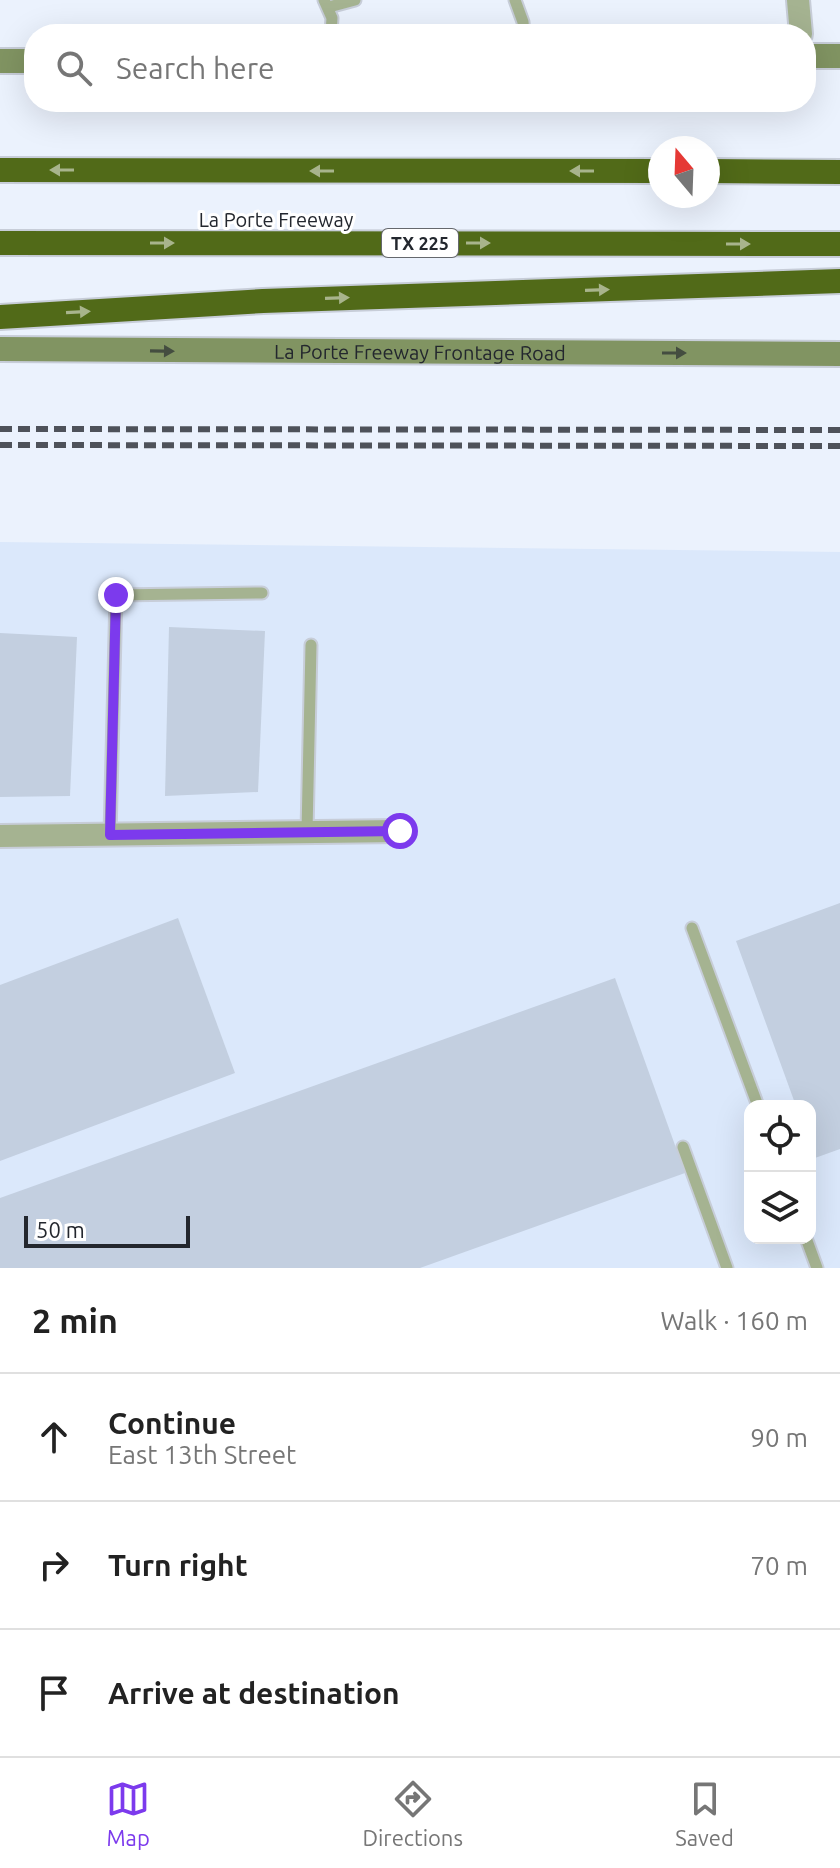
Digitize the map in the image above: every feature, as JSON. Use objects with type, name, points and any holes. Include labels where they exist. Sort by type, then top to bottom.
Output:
[{"type":"highway","points":[[0,170],[648,171]]},
{"type":"highway","points":[[720,171],[840,172]]},
{"type":"highway","name":"La Porte Freeway","points":[[0,243],[840,244]]},
{"type":"highway","points":[[0,317],[263,301],[840,281]]},
{"type":"main road","points":[[816,56],[840,56]]},
{"type":"main road","points":[[0,61],[24,61]]},
{"type":"main road","name":"La Porte Freeway Frontage Road","points":[[0,349],[840,354]]},
{"type":"street","points":[[798,0],[800,24]]},
{"type":"street","points":[[0,836],[400,831]]},
{"type":"lane","points":[[329,24],[326,3],[355,0]]},
{"type":"lane","points":[[515,0],[521,24]]},
{"type":"lane","points":[[110,835],[116,595],[262,593]]},
{"type":"lane","points":[[307,832],[311,645]]},
{"type":"lane","points":[[692,928],[756,1100]]},
{"type":"lane","points":[[683,1147],[727,1268]]},
{"type":"lane","points":[[808,1244],[817,1268]]},
{"type":"shaded area","points":[[0,542],[840,552],[840,1268],[0,1268]]},
{"type":"building","points":[[169,627],[265,631],[258,792],[165,796]]},
{"type":"building","points":[[0,633],[77,637],[70,796],[0,797]]},
{"type":"building","points":[[840,903],[840,1149],[816,1158],[816,1100],[794,1100],[736,941]]},
{"type":"building","points":[[178,918],[235,1073],[0,1161],[0,985]]},
{"type":"building","points":[[615,978],[685,1173],[420,1268],[0,1268],[0,1198]]},
{"type":"railway","points":[[0,429],[840,430]]},
{"type":"railway","points":[[0,445],[840,446]]},
{"type":"route","points":[[116,595],[110,835],[400,831]]}]
